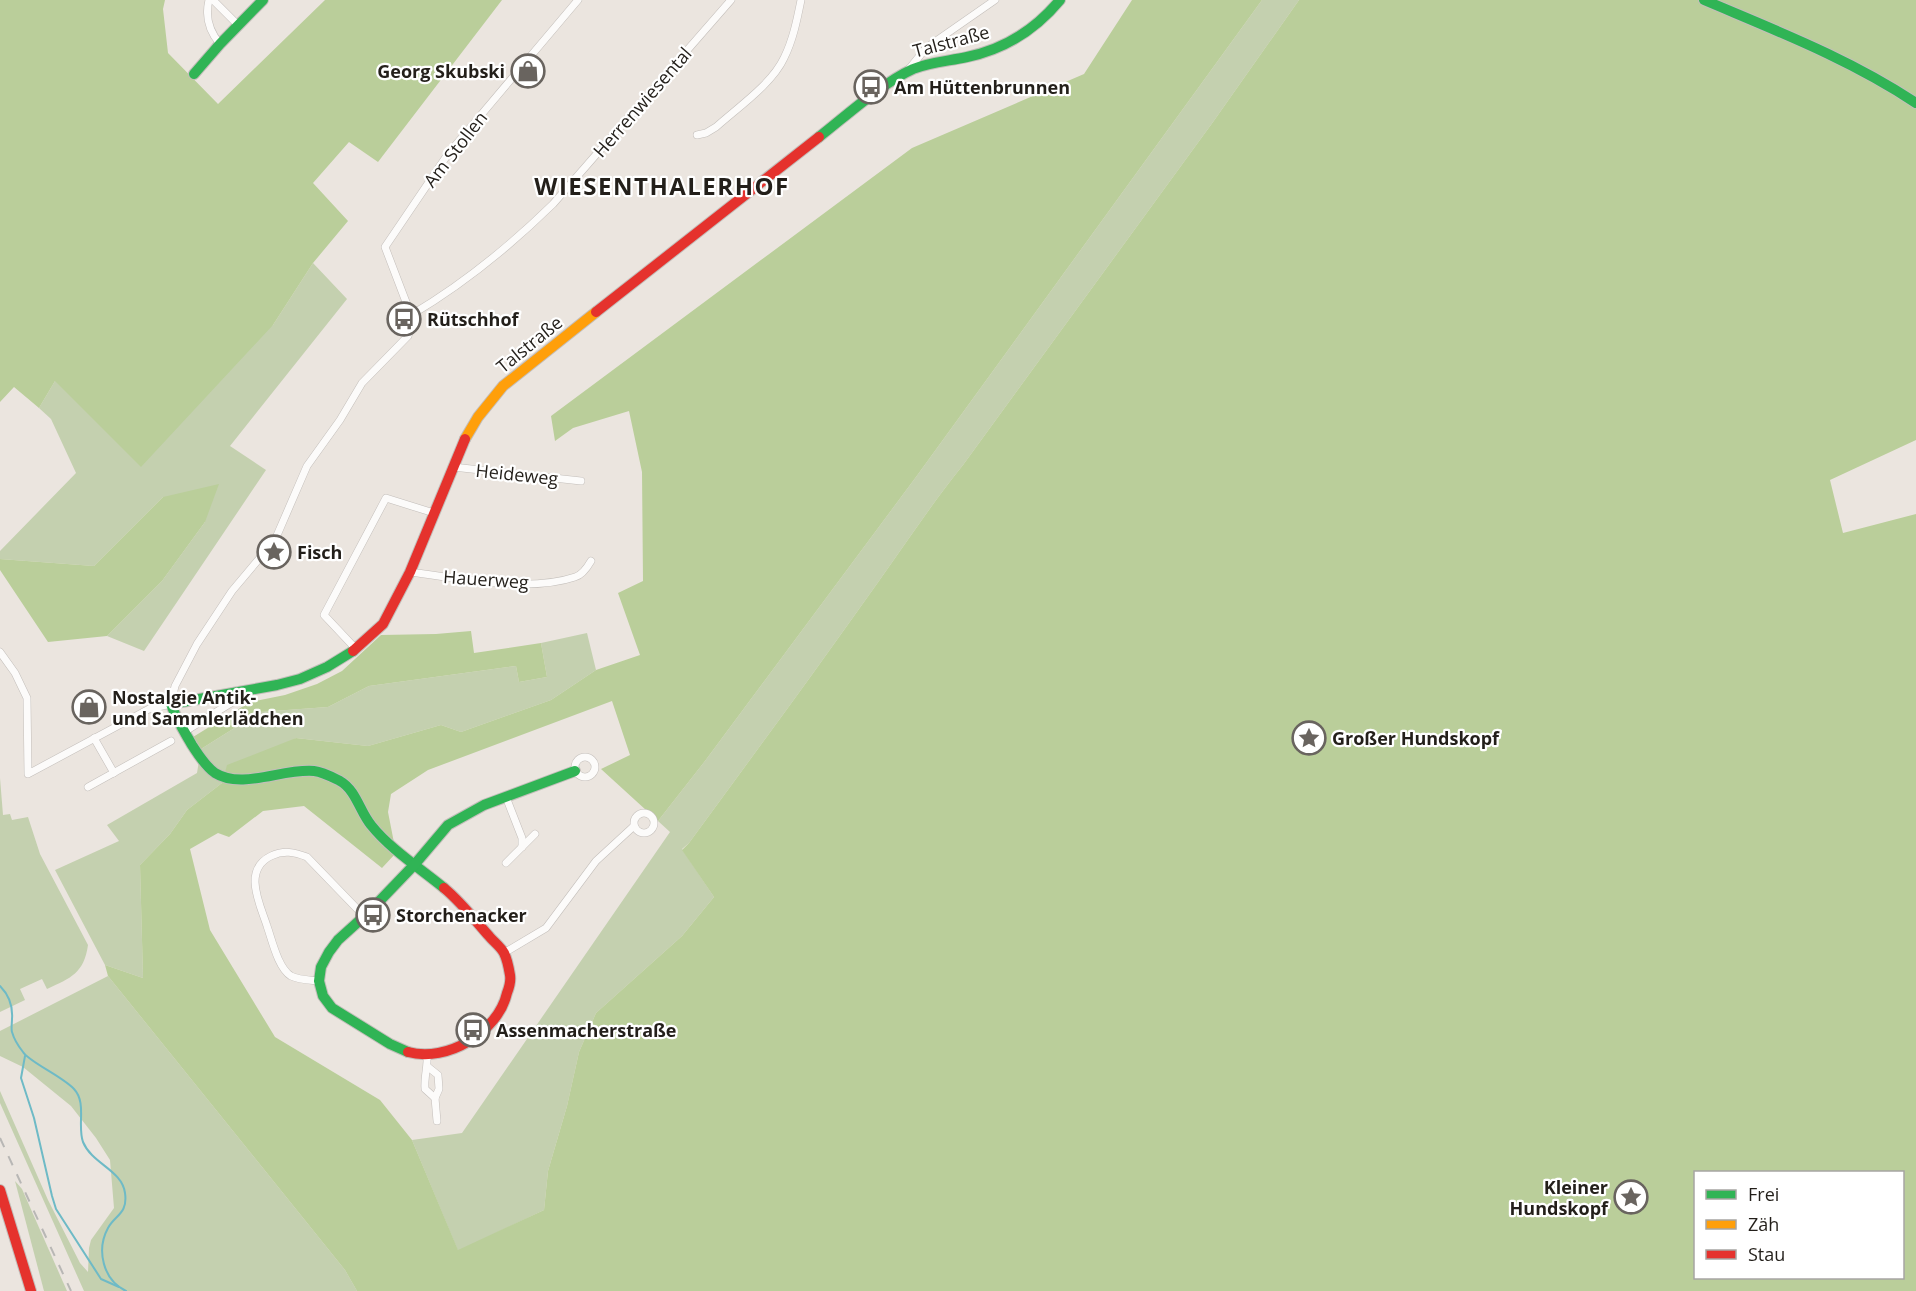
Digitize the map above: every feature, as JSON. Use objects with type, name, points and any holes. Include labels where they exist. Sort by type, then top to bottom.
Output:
[{"type":"street","points":[[220,44],[212,35],[207,19],[207,9],[211,0],[238,25]]},
{"type":"street","points":[[194,74],[263,0]]},
{"type":"street","name":"Am Stollen","points":[[411,315],[386,247],[448,154],[578,0]]},
{"type":"street","name":"Herrenwiesental","points":[[411,315],[441,297],[532,225],[553,204],[731,0]]},
{"type":"street","points":[[697,135],[716,127],[770,79],[784,60],[793,35],[801,0]]},
{"type":"street","name":"Talstraße","points":[[171,704],[300,679],[356,650],[383,624],[410,572],[463,442],[478,417],[502,386],[752,189],[907,71],[926,48],[995,0]]},
{"type":"street","name":"Talstraße","points":[[907,71],[928,63],[981,53],[1015,39],[1045,17],[1060,0]]},
{"type":"street","points":[[1704,0],[1842,59],[1916,103]]},
{"type":"street","points":[[411,315],[408,336],[363,383],[307,466],[275,540],[232,591],[197,644],[175,686],[171,704],[175,717],[204,763],[215,772],[229,778],[245,780],[280,773],[312,771],[342,782],[352,793],[371,825],[415,864],[456,898],[504,953],[511,978],[505,1002],[492,1021],[469,1041],[454,1048],[427,1054],[402,1050],[332,1008],[323,996],[319,981],[321,967],[338,940],[415,864],[448,825],[484,805],[575,771]]},
{"type":"street","name":"Heideweg","points":[[453,467],[581,481]]},
{"type":"street","points":[[356,650],[324,615],[386,498],[434,513]]},
{"type":"street","name":"Hauerweg","points":[[410,572],[533,584],[577,577],[591,561]]},
{"type":"street","points":[[0,652],[15,673],[27,698],[28,774],[149,709],[171,704]]},
{"type":"street","name":"Talstraße","points":[[184,732],[251,690]]},
{"type":"street","points":[[94,738],[114,773]]},
{"type":"street","points":[[88,787],[171,741]]},
{"type":"street","points":[[506,797],[522,838],[522,847]]},
{"type":"street","points":[[504,953],[546,928],[596,861],[634,826]]},
{"type":"street","points":[[506,863],[535,834]]},
{"type":"street","points":[[319,981],[291,975],[283,967],[275,951],[257,897],[254,878],[259,866],[266,858],[286,851],[307,857],[364,916]]},
{"type":"street","points":[[427,1054],[425,1089],[435,1098]]},
{"type":"street","points":[[428,1067],[438,1075],[439,1089],[435,1098],[437,1121]]},
{"type":"street","points":[[0,1190],[30,1291]]},
{"type":"green space","points":[[0,0],[165,0],[163,9],[168,53],[218,104],[325,0],[502,0],[378,162],[349,142],[313,183],[348,221],[313,263],[273,325],[141,467],[55,381],[39,408],[14,387],[0,402]]},
{"type":"green space","points":[[1132,0],[1262,0],[916,477],[658,821],[601,769],[630,755],[612,701],[428,770],[391,794],[388,812],[396,853],[382,868],[304,806],[263,811],[229,837],[218,833],[190,849],[210,930],[275,1037],[380,1100],[412,1140],[458,1250],[544,1210],[548,1171],[567,1106],[579,1052],[596,1013],[682,936],[714,897],[682,850],[796,697],[1299,0],[1916,0],[1916,440],[1830,480],[1843,533],[1916,514],[1916,1291],[357,1291],[345,1270],[108,976],[105,965],[143,978],[140,865],[170,834],[187,810],[222,783],[227,765],[296,738],[368,746],[441,725],[461,732],[551,700],[596,670],[640,655],[618,593],[643,581],[642,472],[629,411],[573,428],[555,441],[551,416],[912,148],[1084,74]]},
{"type":"green space","points":[[1262,0],[1299,0],[796,697],[689,843],[682,849],[714,897],[682,936],[596,1013],[579,1052],[567,1106],[548,1171],[544,1210],[458,1251],[412,1140],[462,1133],[670,832],[658,821],[916,477]]},
{"type":"green space","points":[[313,263],[347,299],[230,446],[266,470],[144,651],[107,636],[162,581],[205,522],[163,497],[94,566],[0,559],[0,551],[76,473],[51,419],[39,408],[55,381],[273,325]]},
{"type":"green space","points":[[219,484],[205,522],[162,581],[107,636],[48,642],[0,570],[0,559],[94,566],[163,497]]},
{"type":"green space","points":[[471,631],[474,653],[541,643],[547,677],[519,682],[516,666],[369,686],[328,707],[260,712],[201,749],[193,737],[250,702],[285,695],[317,684],[342,671],[381,635]]},
{"type":"green space","points":[[587,633],[596,670],[551,700],[461,732],[441,725],[368,746],[296,738],[222,783],[187,810],[170,834],[140,865],[143,978],[105,965],[55,870],[119,841],[107,825],[197,773],[201,749],[260,712],[328,707],[369,686],[516,666],[519,682],[547,677],[541,643]]},
{"type":"green space","points":[[0,778],[3,815],[10,814],[12,820],[28,817],[40,854],[88,945],[80,968],[69,978],[47,989],[42,979],[20,989],[25,1000],[0,1012]]},
{"type":"green space","points":[[108,976],[345,1270],[357,1291],[84,1291],[0,1103],[0,1091],[48,1200],[80,1263],[88,1272],[91,1240],[114,1208],[110,1160],[71,1106],[23,1067],[0,1056],[0,1031]]},
{"type":"green space","points":[[15,1181],[22,1189],[67,1291],[44,1291]]},
{"type":"waterway","points":[[0,986],[10,1001],[12,1031],[18,1045],[26,1056],[74,1089],[80,1101],[81,1135],[87,1150],[123,1185],[125,1206],[108,1228],[104,1237],[102,1255],[112,1280],[126,1291]]},
{"type":"waterway","points":[[25,1056],[21,1078],[34,1118],[56,1209],[101,1279],[119,1287]]},
{"type":"railway","points":[[0,1138],[71,1291]]},
{"type":"traffic: fast","points":[[194,74],[263,0]]},
{"type":"traffic: fast","points":[[819,137],[901,75],[919,67],[981,53],[1007,43],[1030,29],[1060,0]]},
{"type":"traffic: fast","points":[[1704,0],[1839,59],[1916,103]]},
{"type":"traffic: fast","points":[[353,651],[327,667],[300,679],[171,704],[192,745],[215,773],[226,778],[250,779],[289,772],[314,771],[340,781],[354,795],[367,820],[379,834],[444,888]]},
{"type":"traffic: fast","points":[[408,1052],[390,1044],[332,1008],[323,996],[319,981],[321,967],[329,952],[338,940],[369,912],[415,864],[448,825],[484,805],[575,771]]},
{"type":"traffic: slow","points":[[465,439],[478,417],[503,386],[596,312]]},
{"type":"traffic: jam","points":[[596,312],[819,137]]},
{"type":"traffic: jam","points":[[353,651],[383,624],[410,572],[465,439]]},
{"type":"traffic: jam","points":[[408,1052],[439,1053],[469,1041],[493,1020],[502,1007],[510,984],[509,970],[503,951],[444,888]]},
{"type":"traffic: jam","points":[[0,1190],[31,1291]]},
{"type":"place","name":"Georg Skubski","points":[[528,71]]},
{"type":"place","name":"Am Hüttenbrunnen","points":[[871,87]]},
{"type":"place","name":"Rütschhof","points":[[404,319]]},
{"type":"place","name":"Fisch","points":[[274,552]]},
{"type":"place","name":"Nostalgie Antik- und Sammlerlädchen","points":[[89,707]]},
{"type":"place","name":"Großer Hundskopf","points":[[1309,738]]},
{"type":"place","name":"Storchenacker","points":[[373,915]]},
{"type":"place","name":"Assenmacherstraße","points":[[473,1030]]},
{"type":"place","name":"Kleiner Hundskopf","points":[[1631,1197]]},
{"type":"district","name":"WIESENTHALERHOF","points":[[662,185]]}]
